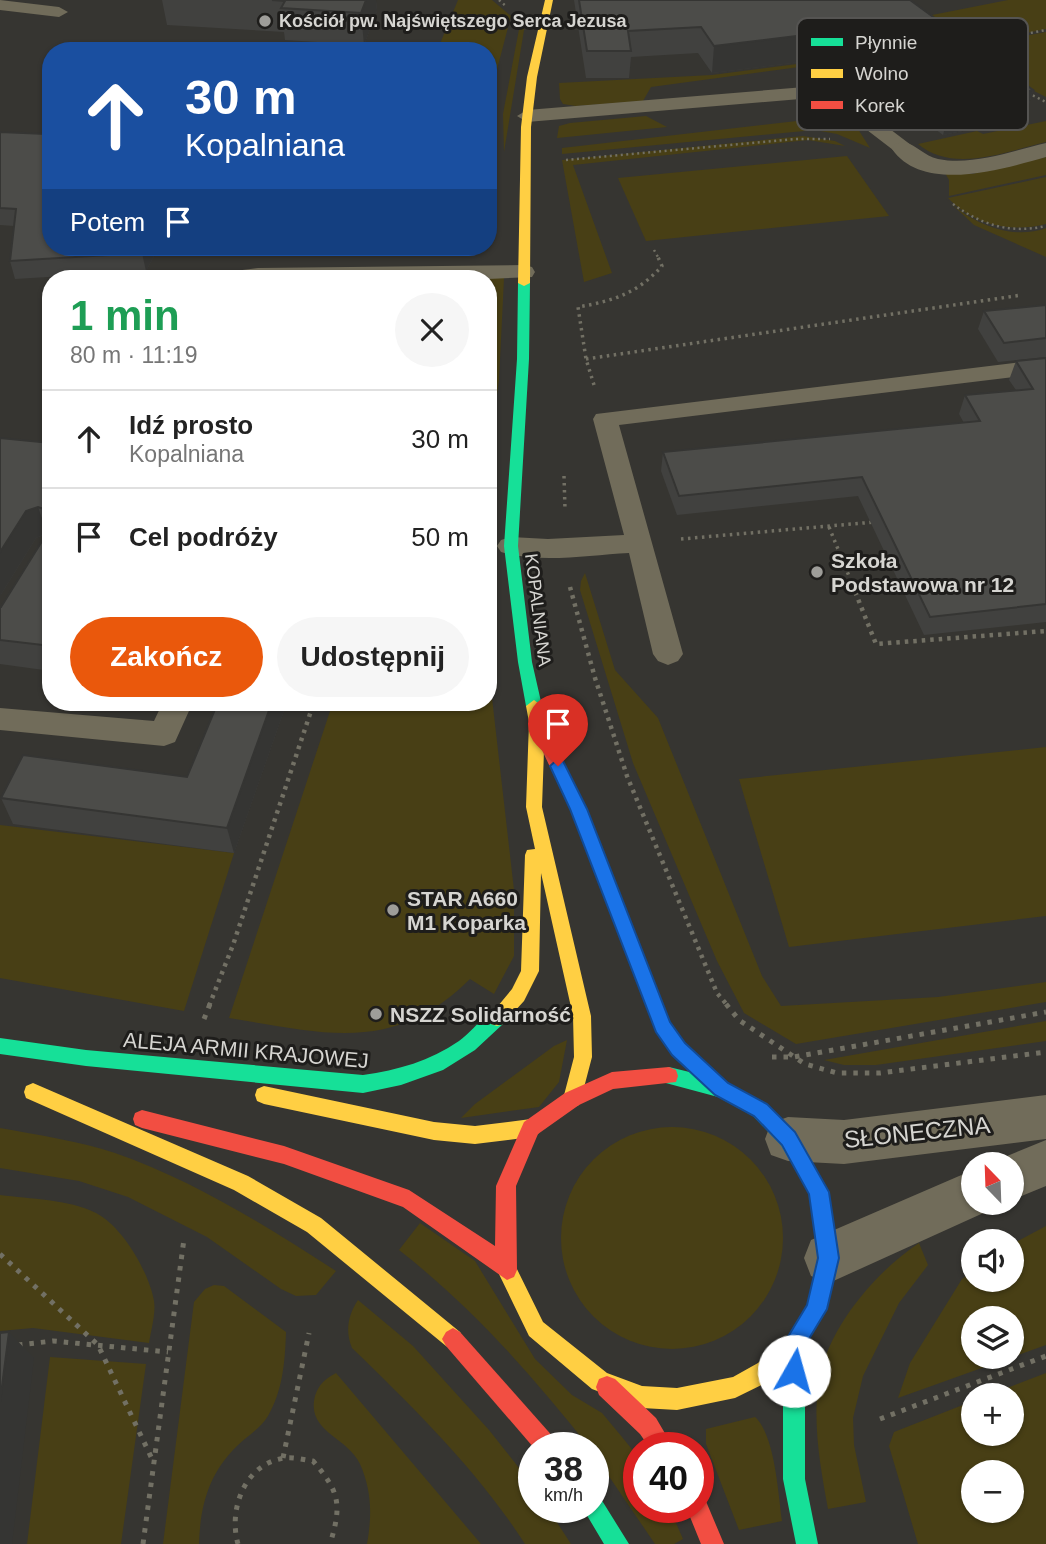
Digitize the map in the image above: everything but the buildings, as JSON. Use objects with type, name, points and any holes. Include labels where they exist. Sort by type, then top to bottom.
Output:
[{"type":"street","name":"KOPALNIANA","points":[[549,0],[532,77],[527,116],[523,359],[511,546],[525,662],[537,722],[534,807],[582,1016],[583,1057],[572,1099]]},
{"type":"street","points":[[916,158],[948,167],[974,167],[1046,150]]},
{"type":"street","name":"KOPALNIANA","points":[[537,722],[579,809],[663,1026],[678,1049],[722,1089]]},
{"type":"street","name":"ALEJA ARMII KRAJOWEJ","points":[[0,1046],[86,1058],[363,1084],[430,1069],[478,1040],[518,995],[530,971],[534,807]]},
{"type":"street","name":"ALEJA ARMII KRAJOWEJ","points":[[86,1058],[434,1131],[475,1135],[531,1128]]},
{"type":"street","points":[[600,1381],[642,1397],[677,1399],[735,1387],[766,1371],[794,1345],[816,1309],[829,1258],[819,1192],[788,1139],[760,1110],[722,1089],[669,1076],[612,1081],[572,1099],[531,1128],[506,1186],[505,1265],[536,1329],[600,1381],[652,1432]]},
{"type":"street","points":[[505,1265],[409,1200],[284,1155],[27,1091],[241,1183],[314,1225],[450,1335],[534,1432]]},
{"type":"street","name":"SŁONECZNA","points":[[788,1139],[844,1142],[1046,1117]]},
{"type":"street","points":[[1024,1172],[1046,1163]]},
{"type":"street","points":[[829,1258],[961,1198]]},
{"type":"street","points":[[794,1345],[794,1479],[807,1544]]},
{"type":"street","points":[[604,1523],[618,1544]]},
{"type":"street","points":[[703,1523],[713,1544]]},
{"type":"lane","points":[[0,5],[59,12]]},
{"type":"lane","points":[[527,116],[797,94]]},
{"type":"lane","points":[[879,130],[916,158]]},
{"type":"lane","points":[[497,272],[524,272]]},
{"type":"lane","points":[[668,654],[605,419],[1046,366]]},
{"type":"lane","points":[[511,546],[565,547],[640,543]]},
{"type":"lane","points":[[0,719],[164,734],[174,711]]},
{"type":"path","points":[[499,0],[508,7]]},
{"type":"path","points":[[1028,33],[1046,30]]},
{"type":"path","points":[[1028,93],[1046,102]]},
{"type":"path","points":[[555,161],[812,138],[829,139],[888,156],[916,158],[943,181],[942,189],[946,197],[972,217],[1010,230],[1030,231],[1046,226]]},
{"type":"path","points":[[605,419],[586,359],[578,307],[610,302],[633,294],[662,266],[654,250]]},
{"type":"path","points":[[586,359],[1022,295]]},
{"type":"path","points":[[564,475],[568,580],[595,678],[627,776],[717,993],[739,1020],[805,1064],[837,1073],[880,1073],[1046,1052]]},
{"type":"path","points":[[640,543],[884,522]]},
{"type":"path","points":[[829,527],[876,644],[1046,632]]},
{"type":"path","points":[[200,1030],[233,945],[311,711]]},
{"type":"path","points":[[765,1057],[794,1057],[1046,1012]]},
{"type":"path","points":[[143,1544],[184,1239]]},
{"type":"path","points":[[0,1254],[98,1345],[154,1462]]},
{"type":"path","points":[[283,1458],[309,1332]]},
{"type":"path","points":[[13,1346],[53,1341],[168,1352]]},
{"type":"path","points":[[880,1419],[1046,1356]]},
{"type":"path","points":[[238,1544],[233,1533],[236,1500],[255,1472],[283,1458],[313,1461],[334,1483],[339,1514],[330,1544]]},
{"type":"shaded area","points":[[458,0],[492,0],[511,16],[497,70],[497,42],[441,42]]},
{"type":"shaded area","points":[[1008,0],[1046,0],[1046,29],[1028,33],[1028,18],[922,17]]},
{"type":"shaded area","points":[[520,24],[525,24],[504,152],[503,114]]},
{"type":"shaded area","points":[[1046,32],[1046,97],[1028,88],[1028,35]]},
{"type":"shaded area","points":[[797,64],[797,67],[651,87],[643,101],[576,106],[563,104],[560,99],[559,83],[712,75]]},
{"type":"shaded area","points":[[646,116],[667,127],[557,138],[559,126],[570,123]]},
{"type":"shaded area","points":[[797,121],[797,130],[815,130],[562,154],[562,148]]},
{"type":"shaded area","points":[[1046,121],[1046,142],[981,158],[964,159],[947,158],[918,144],[977,131],[983,134],[1002,130],[1028,130],[1028,125]]},
{"type":"shaded area","points":[[815,130],[859,130],[870,148],[837,134]]},
{"type":"shaded area","points":[[803,136],[835,141],[845,146],[808,140],[573,165],[612,273],[584,282],[562,160]]},
{"type":"shaded area","points":[[847,156],[889,216],[646,241],[618,178]]},
{"type":"shaded area","points":[[1046,157],[1046,175],[949,196],[949,180],[945,173],[972,174]]},
{"type":"shaded area","points":[[1046,177],[1046,224],[1033,227],[993,225],[969,215],[948,198]]},
{"type":"shaded area","points":[[945,198],[967,215],[992,227],[1019,232],[1046,228],[1046,257],[974,225]]},
{"type":"shaded area","points":[[497,278],[504,278],[497,395]]},
{"type":"shaded area","points":[[585,573],[615,670],[658,718],[762,976],[781,1006],[938,997],[1046,982],[1046,1002],[796,1044],[744,1013],[717,961],[633,763],[580,590]]},
{"type":"shaded area","points":[[330,711],[493,711],[514,890],[514,956],[494,994],[470,979],[442,1003],[414,1019],[385,1029],[357,1033],[296,1029],[229,1018]]},
{"type":"shaded area","points":[[1046,747],[1046,916],[789,947],[739,779]]},
{"type":"shaded area","points":[[0,825],[234,853],[184,1011],[0,978]]},
{"type":"shaded area","points":[[1046,1021],[1046,1041],[876,1065],[844,1065],[824,1060]]},
{"type":"shaded area","points":[[567,1040],[559,1082],[539,1107],[461,1118],[475,1104],[554,1046]]},
{"type":"shaded area","points":[[661,1127],[683,1127],[715,1135],[751,1159],[775,1195],[783,1238],[775,1281],[751,1317],[715,1341],[683,1349],[661,1349],[629,1341],[601,1324],[586,1309],[569,1281],[561,1249],[561,1227],[569,1195],[586,1167],[601,1152],[629,1135]]},
{"type":"shaded area","points":[[0,1128],[87,1145],[145,1164],[229,1206],[336,1271],[316,1295],[296,1296],[281,1289],[207,1237],[128,1197],[79,1181],[0,1168]]},
{"type":"shaded area","points":[[0,1195],[73,1205],[106,1219],[133,1251],[151,1289],[154,1311],[149,1343],[33,1328],[0,1331]]},
{"type":"shaded area","points":[[420,1223],[475,1261],[535,1359],[572,1395],[602,1413],[623,1438],[623,1497],[609,1476],[609,1432],[577,1432],[476,1318],[399,1250]]},
{"type":"shaded area","points":[[1046,1226],[1046,1345],[1024,1353],[1024,1306],[961,1306],[961,1369],[979,1369],[898,1398],[910,1363],[961,1281],[961,1292],[1024,1292],[1024,1238]]},
{"type":"shaded area","points":[[919,1243],[928,1265],[899,1303],[863,1376],[853,1418],[854,1445],[866,1502],[828,1509],[816,1418],[822,1366],[841,1325],[854,1306],[885,1270]]},
{"type":"shaded area","points":[[214,1285],[224,1286],[286,1332],[282,1375],[268,1416],[227,1456],[213,1479],[201,1516],[199,1544],[163,1544],[194,1302],[205,1289]]},
{"type":"shaded area","points":[[358,1300],[413,1346],[489,1430],[518,1467],[518,1523],[557,1523],[571,1544],[525,1544],[466,1466],[422,1417],[352,1348],[349,1323]]},
{"type":"shaded area","points":[[50,1357],[146,1364],[121,1544],[27,1544]]},
{"type":"shaded area","points":[[336,1373],[481,1544],[367,1544],[370,1504],[364,1474],[354,1455],[322,1426],[316,1418],[314,1408],[318,1388]]},
{"type":"shaded area","points":[[1046,1373],[1046,1544],[918,1544],[889,1446],[894,1432],[961,1406],[961,1446],[1024,1446],[1024,1383],[1020,1383]]},
{"type":"shaded area","points":[[755,1417],[762,1425],[771,1450],[782,1521],[739,1530],[714,1465],[714,1432],[706,1432],[706,1429]]},
{"type":"shaded area","points":[[641,1523],[676,1523],[683,1539],[674,1544],[655,1544]]},
{"type":"traffic: fast","points":[[524,283],[523,359],[511,546],[525,662],[534,706]]},
{"type":"traffic: fast","points":[[0,1046],[86,1058],[363,1084],[401,1076],[436,1064],[468,1045],[497,1018]]},
{"type":"traffic: fast","points":[[669,1076],[722,1089],[760,1110],[788,1139],[819,1192],[829,1258],[816,1309],[795,1343]]},
{"type":"traffic: fast","points":[[794,1344],[794,1479],[807,1544]]},
{"type":"traffic: fast","points":[[604,1523],[618,1544]]},
{"type":"traffic: slow","points":[[524,283],[526,127],[532,77],[549,0]]},
{"type":"traffic: slow","points":[[534,706],[537,722],[534,807],[582,1016],[583,1057],[572,1099]]},
{"type":"traffic: slow","points":[[497,1018],[518,995],[530,971],[533,855]]},
{"type":"traffic: slow","points":[[33,1092],[241,1183],[314,1225],[453,1339]]},
{"type":"traffic: slow","points":[[264,1095],[434,1131],[475,1135],[531,1128]]},
{"type":"traffic: slow","points":[[507,1270],[536,1329],[600,1381],[642,1397],[677,1399],[735,1387],[766,1371],[795,1343]]},
{"type":"traffic: jam","points":[[539,727],[578,809],[662,1026],[678,1049],[720,1088]]},
{"type":"traffic: jam","points":[[507,1270],[506,1186],[531,1128],[572,1099],[612,1081],[669,1076]]},
{"type":"traffic: jam","points":[[142,1119],[284,1155],[409,1200],[505,1265]]},
{"type":"traffic: jam","points":[[453,1339],[534,1432]]},
{"type":"traffic: jam","points":[[607,1387],[652,1432]]},
{"type":"traffic: jam","points":[[704,1523],[713,1544]]},
{"type":"place","name":"Kościół pw. Najświętszego Serca Jezusa","points":[[265,21]]},
{"type":"place","name":"Szkoła Podstawowa nr 12","points":[[817,572]]},
{"type":"place","name":"STAR A660 M1 Koparka","points":[[393,910]]},
{"type":"place","name":"NSZZ Solidarność","points":[[376,1014]]},
{"type":"route","points":[[558,766],[579,809],[663,1026],[678,1049],[722,1089],[760,1110],[788,1139],[819,1192],[829,1258],[816,1309],[794,1345],[794,1371]]}]
